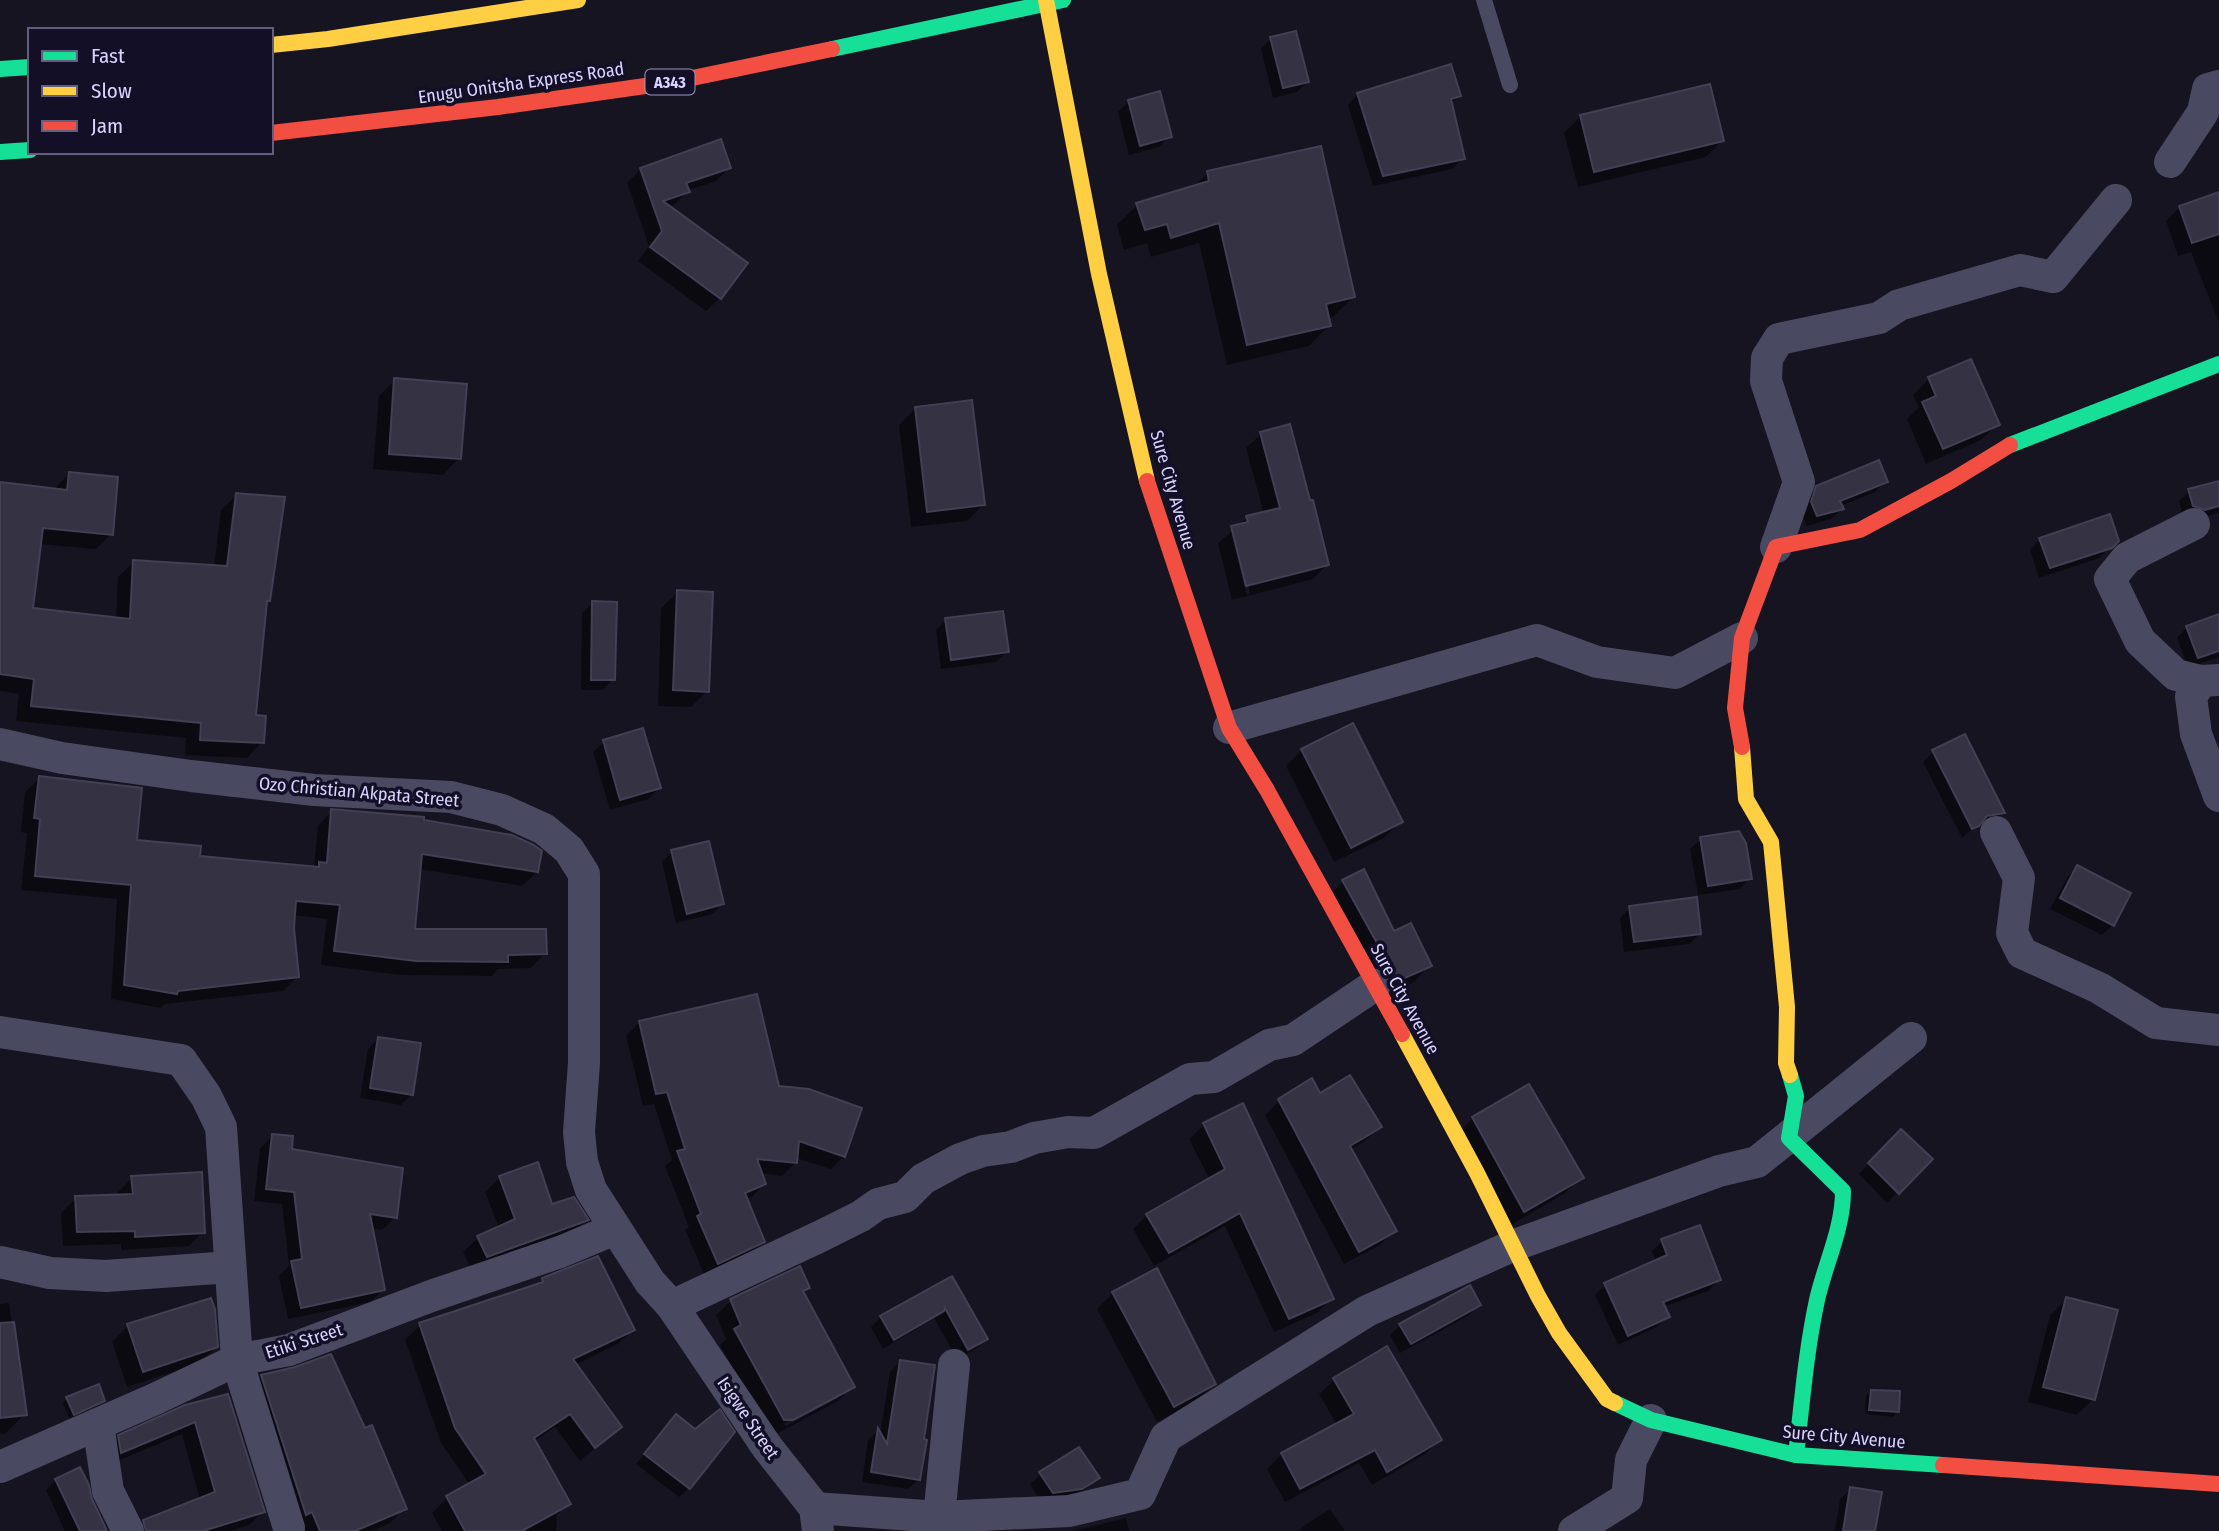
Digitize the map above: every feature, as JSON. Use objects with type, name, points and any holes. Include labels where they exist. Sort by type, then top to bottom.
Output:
[{"type":"main road","points":[[273,45],[328,39],[578,0]]},
{"type":"main road","name":"Enugu Onitsha Express Road","points":[[273,133],[498,107],[673,82],[1046,1],[1063,0]]},
{"type":"main road","name":"Sure City Avenue","points":[[1046,1],[1099,274],[1150,492],[1229,728],[1267,790],[1375,985],[1471,1162],[1559,1334],[1607,1399],[1651,1420],[1700,1434],[1796,1455],[2219,1484]]},
{"type":"main road","points":[[0,69],[28,67]]},
{"type":"main road","points":[[0,152],[28,150]]},
{"type":"main road","points":[[1796,1455],[1811,1330],[1822,1279],[1844,1210],[1843,1191],[1789,1138],[1796,1096],[1786,1063],[1787,1007],[1772,842],[1746,799],[1745,765],[1735,708],[1742,638],[1776,547],[1860,530],[2016,442],[2219,364]]},
{"type":"street","points":[[2170,162],[2203,112],[2208,89],[2219,86]]},
{"type":"street","points":[[1776,547],[1799,482],[1766,381],[1767,358],[1779,339],[1879,318],[1899,305],[2020,270],[2053,276],[2116,200]]},
{"type":"street","points":[[2194,524],[2127,558],[2110,579],[2140,641],[2176,676],[2210,681]]},
{"type":"street","points":[[1229,728],[1536,640],[1597,662],[1675,673],[1742,638]]},
{"type":"street","points":[[2210,681],[2191,697],[2196,734],[2219,796]]},
{"type":"street","name":"Ozo Christian Akpata Street","points":[[0,744],[62,758],[191,776],[314,790],[451,797],[502,810],[544,829],[569,850],[584,874],[584,1063],[579,1132],[582,1162],[591,1190],[615,1229],[650,1282],[672,1306]]},
{"type":"street","points":[[1996,832],[2019,878],[2012,933],[2022,953],[2099,988],[2156,1023],[2219,1030]]},
{"type":"street","points":[[672,1306],[821,1236],[861,1216],[878,1204],[905,1197],[923,1180],[960,1160],[1034,1138],[1068,1132],[1094,1133],[1191,1079],[1214,1077],[1269,1045],[1293,1040],[1375,985]]},
{"type":"street","points":[[0,1032],[181,1060],[206,1096],[221,1127],[237,1360],[289,1528]]},
{"type":"street","points":[[816,1520],[1069,1511],[1140,1494],[1166,1437],[1367,1311],[1512,1245],[1719,1171],[1757,1162],[1911,1038]]},
{"type":"street","name":"Etiki Street","points":[[0,1467],[237,1360],[289,1350],[431,1296],[560,1252],[615,1229]]},
{"type":"street","points":[[0,1262],[50,1273],[106,1276],[230,1267]]},
{"type":"street","name":"Isigwe Street","points":[[672,1306],[816,1520]]},
{"type":"street","points":[[939,1517],[954,1365]]},
{"type":"street","points":[[1574,1531],[1627,1498],[1631,1460],[1651,1420]]},
{"type":"street","points":[[98,1424],[108,1491],[128,1531]]},
{"type":"lane","points":[[1484,0],[1510,85]]},
{"type":"building","points":[[1296,31],[1309,82],[1283,88],[1270,37]]},
{"type":"building","points":[[1451,64],[1461,96],[1451,99],[1465,159],[1383,176],[1357,93]]},
{"type":"building","points":[[1710,84],[1724,141],[1594,172],[1580,115]]},
{"type":"building","points":[[1160,91],[1172,137],[1140,146],[1128,100]]},
{"type":"building","points":[[721,139],[731,168],[686,183],[690,192],[663,201],[748,263],[721,299],[650,247],[662,231],[640,168]]},
{"type":"building","points":[[1321,146],[1355,297],[1326,304],[1331,326],[1247,345],[1219,223],[1171,238],[1167,224],[1145,230],[1136,203],[1209,181],[1207,171]]},
{"type":"building","points":[[2219,192],[2219,234],[2192,243],[2179,206]]},
{"type":"building","points":[[1971,359],[2000,425],[1943,449],[1922,402],[1936,396],[1928,377]]},
{"type":"building","points":[[394,378],[467,384],[461,459],[389,454]]},
{"type":"building","points":[[972,400],[985,505],[927,512],[915,407]]},
{"type":"building","points":[[1290,424],[1329,565],[1246,586],[1231,526],[1248,522],[1246,516],[1280,508],[1260,432]]},
{"type":"building","points":[[1879,460],[1888,482],[1840,501],[1844,509],[1817,516],[1811,502],[1816,486]]},
{"type":"building","points":[[69,472],[118,477],[113,535],[43,528],[33,608],[130,619],[133,560],[227,566],[236,493],[285,497],[270,601],[267,601],[256,715],[266,716],[264,743],[200,740],[201,723],[31,706],[34,679],[0,674],[0,482],[67,490]]},
{"type":"building","points":[[2219,481],[2219,506],[2205,510],[2193,506],[2188,489]]},
{"type":"building","points":[[2110,514],[2119,541],[2112,548],[2050,568],[2039,538]]},
{"type":"building","points":[[677,590],[713,592],[709,692],[673,690]]},
{"type":"building","points":[[592,601],[617,602],[615,680],[591,680]]},
{"type":"building","points":[[1003,611],[1009,652],[951,660],[945,618]]},
{"type":"building","points":[[2219,614],[2219,651],[2198,658],[2186,626]]},
{"type":"building","points":[[1353,723],[1403,822],[1351,848],[1301,749]]},
{"type":"building","points":[[643,728],[661,788],[620,800],[603,740]]},
{"type":"building","points":[[1965,734],[2005,813],[1987,816],[1979,826],[1972,829],[1932,750]]},
{"type":"building","points":[[39,776],[142,788],[137,840],[201,846],[200,856],[319,867],[319,862],[327,863],[331,809],[424,817],[424,820],[512,835],[542,851],[538,872],[422,854],[415,929],[546,929],[547,954],[508,955],[508,962],[416,961],[334,951],[340,905],[296,901],[294,928],[299,977],[178,991],[177,994],[124,985],[131,885],[35,876],[40,819],[34,818]]},
{"type":"building","points":[[1739,831],[1746,843],[1752,879],[1708,886],[1700,837]]},
{"type":"building","points":[[709,841],[724,904],[687,914],[671,850]]},
{"type":"building","points":[[2077,865],[2131,893],[2114,926],[2060,898]]},
{"type":"building","points":[[1364,869],[1394,931],[1411,923],[1432,966],[1398,981],[1342,880]]},
{"type":"building","points":[[1697,897],[1701,934],[1634,942],[1629,906]]},
{"type":"building","points":[[757,994],[779,1086],[809,1089],[862,1108],[845,1157],[799,1141],[797,1163],[757,1159],[766,1184],[745,1193],[765,1242],[718,1264],[697,1216],[701,1214],[677,1151],[685,1149],[667,1092],[656,1094],[639,1021]]},
{"type":"building","points":[[378,1037],[421,1043],[413,1095],[370,1088]]},
{"type":"building","points":[[1350,1075],[1382,1127],[1350,1146],[1397,1231],[1359,1252],[1278,1099],[1312,1078],[1320,1093]]},
{"type":"building","points":[[1529,1084],[1584,1178],[1524,1212],[1472,1117]]},
{"type":"building","points":[[1243,1103],[1334,1299],[1289,1319],[1240,1213],[1169,1253],[1146,1214],[1225,1169],[1203,1123]]},
{"type":"building","points":[[1901,1129],[1933,1159],[1899,1194],[1868,1163]]},
{"type":"building","points":[[272,1134],[293,1136],[292,1149],[403,1168],[397,1218],[370,1214],[385,1290],[301,1308],[291,1261],[302,1259],[294,1192],[266,1189]]},
{"type":"building","points":[[538,1162],[552,1204],[574,1197],[589,1220],[487,1257],[477,1236],[515,1219],[499,1176]]},
{"type":"building","points":[[202,1172],[205,1233],[135,1237],[135,1231],[77,1232],[75,1196],[133,1194],[131,1176]]},
{"type":"building","points":[[1700,1225],[1721,1280],[1663,1302],[1670,1317],[1628,1336],[1604,1283],[1667,1255],[1661,1239]]},
{"type":"building","points":[[598,1256],[635,1330],[573,1359],[622,1427],[595,1448],[570,1414],[534,1438],[571,1504],[522,1531],[465,1531],[446,1496],[486,1474],[455,1428],[419,1323],[543,1282],[542,1278]]},
{"type":"building","points":[[800,1266],[810,1288],[803,1291],[855,1387],[793,1420],[784,1420],[734,1329],[741,1325],[730,1299]]},
{"type":"building","points":[[1157,1268],[1216,1384],[1174,1407],[1112,1292]]},
{"type":"building","points":[[952,1276],[988,1339],[968,1350],[945,1308],[894,1340],[880,1316]]},
{"type":"building","points":[[1470,1285],[1481,1305],[1411,1344],[1399,1324]]},
{"type":"building","points":[[2066,1297],[2118,1310],[2095,1400],[2043,1387]]},
{"type":"building","points":[[211,1298],[215,1309],[218,1347],[143,1372],[127,1324]]},
{"type":"building","points":[[14,1322],[27,1415],[0,1418],[0,1323]]},
{"type":"building","points":[[1387,1346],[1442,1440],[1387,1472],[1375,1450],[1300,1489],[1281,1453],[1354,1414],[1333,1378]]},
{"type":"building","points":[[331,1354],[365,1428],[372,1425],[407,1509],[355,1531],[320,1531],[312,1512],[306,1515],[261,1375],[295,1367]]},
{"type":"building","points":[[900,1360],[935,1365],[920,1480],[871,1472],[878,1428],[887,1444]]},
{"type":"building","points":[[99,1384],[105,1401],[74,1415],[66,1397]]},
{"type":"building","points":[[1871,1390],[1900,1391],[1899,1412],[1869,1410]]},
{"type":"building","points":[[228,1394],[265,1512],[203,1531],[146,1531],[143,1520],[215,1492],[195,1422],[121,1453],[118,1435],[185,1405]]},
{"type":"building","points":[[720,1409],[735,1432],[690,1489],[644,1454],[676,1414],[695,1429]]},
{"type":"building","points":[[1079,1447],[1100,1478],[1082,1489],[1053,1493],[1039,1472]]},
{"type":"building","points":[[80,1467],[107,1531],[80,1531],[55,1479]]},
{"type":"building","points":[[1850,1487],[1882,1492],[1875,1531],[1843,1531]]},
{"type":"traffic: fast","points":[[832,49],[1063,0]]},
{"type":"traffic: fast","points":[[0,69],[28,67]]},
{"type":"traffic: fast","points":[[0,152],[28,150]]},
{"type":"traffic: fast","points":[[2010,445],[2219,364]]},
{"type":"traffic: fast","points":[[1790,1075],[1796,1096],[1789,1138],[1843,1191],[1837,1233],[1813,1319],[1796,1455]]},
{"type":"traffic: fast","points":[[1615,1403],[1651,1420],[1796,1455],[1943,1465]]},
{"type":"traffic: slow","points":[[273,45],[328,39],[578,0]]},
{"type":"traffic: slow","points":[[1046,0],[1099,274],[1147,481]]},
{"type":"traffic: slow","points":[[1742,747],[1746,799],[1771,842],[1787,1007],[1786,1063],[1790,1075]]},
{"type":"traffic: slow","points":[[1402,1034],[1559,1333],[1607,1399],[1615,1403]]},
{"type":"traffic: jam","points":[[273,133],[498,107],[673,82],[832,49]]},
{"type":"traffic: jam","points":[[1742,747],[1735,708],[1742,638],[1776,547],[1860,530],[1951,481],[2010,445]]},
{"type":"traffic: jam","points":[[1147,481],[1229,728],[1267,790],[1402,1034]]},
{"type":"traffic: jam","points":[[1943,1465],[2219,1484]]}]
